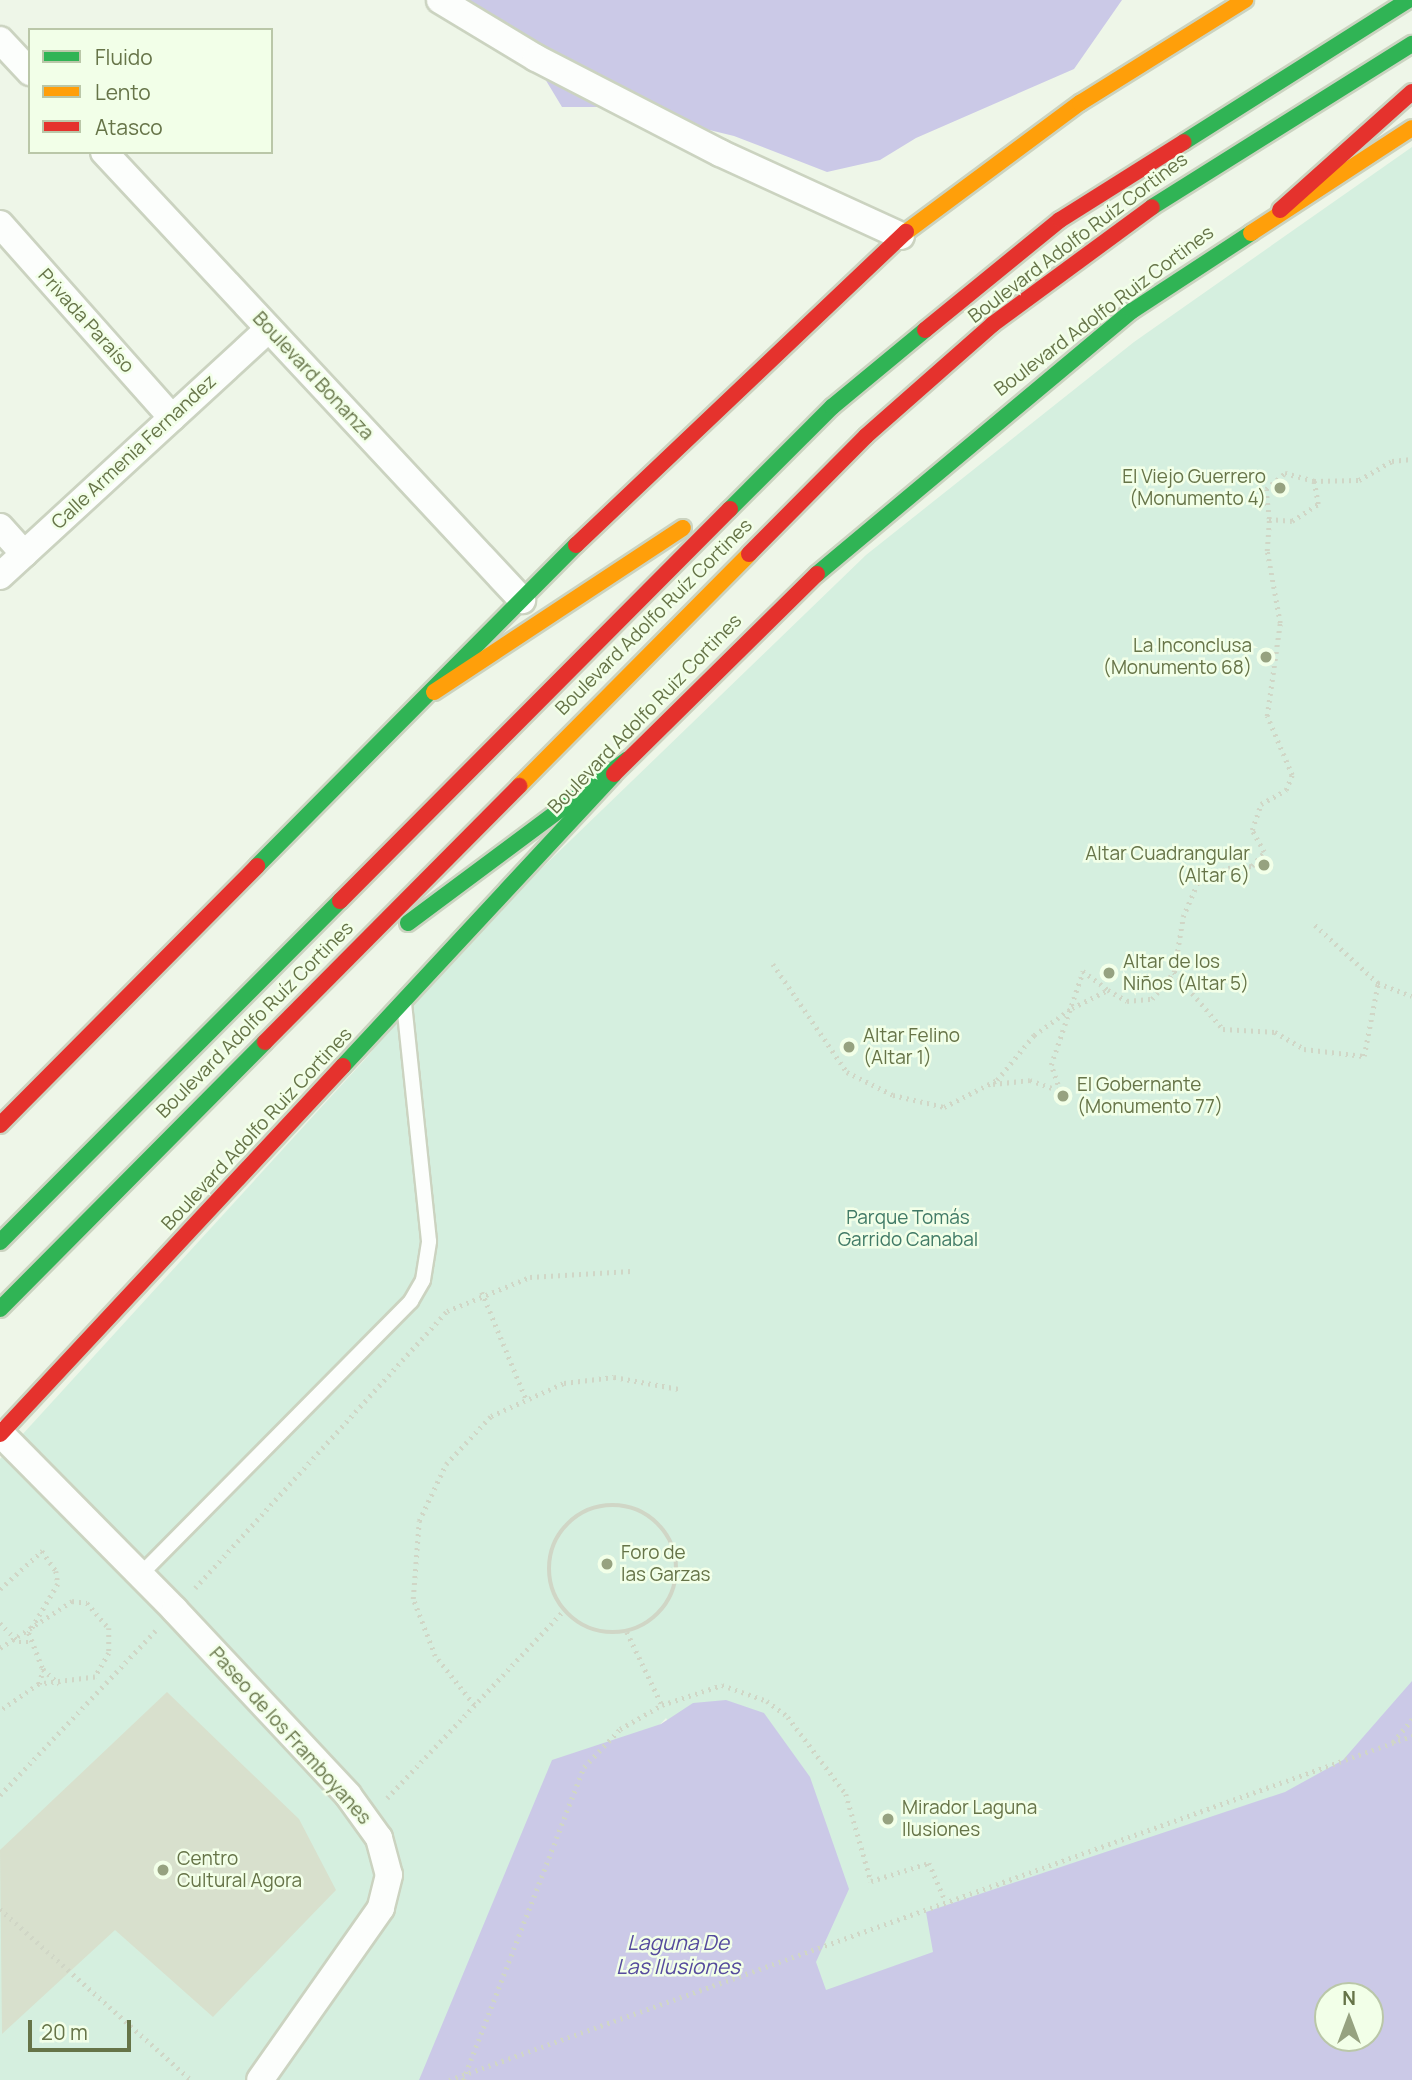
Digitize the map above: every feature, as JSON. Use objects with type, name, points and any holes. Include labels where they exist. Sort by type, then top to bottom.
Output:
[{"type":"main road","points":[[0,1125],[434,692],[666,454],[901,236],[1080,103],[1245,0]]},
{"type":"main road","name":"Boulevard Adolfo Ruíz Cortines","points":[[0,1242],[752,483],[950,305],[1060,220],[1409,0]]},
{"type":"main road","name":"Boulevard Adolfo Ruíz Cortines","points":[[0,1310],[767,532],[993,324],[1225,156],[1412,44]]},
{"type":"main road","points":[[1280,210],[1412,92]]},
{"type":"main road","name":"Boulevard Adolfo Ruiz Cortines","points":[[0,1434],[404,1003],[628,759],[857,536],[1034,386],[1280,210],[1412,128]]},
{"type":"main road","points":[[434,692],[752,483]]},
{"type":"main road","points":[[305,999],[628,759]]},
{"type":"street","points":[[440,0],[536,58],[720,153],[901,236]]},
{"type":"street","points":[[0,40],[28,70]]},
{"type":"street","name":"Boulevard Bonanza","points":[[106,154],[522,600]]},
{"type":"street","name":"Privada Paraíso","points":[[0,224],[172,418]]},
{"type":"street","name":"Calle Armenia Fernandez","points":[[0,576],[269,329]]},
{"type":"street","points":[[0,527],[24,554]]},
{"type":"street","name":"Paseo de los Framboyanes","points":[[0,1434],[176,1610],[367,1819],[389,1875],[381,1908],[260,2080]]},
{"type":"lane","points":[[141,1574],[411,1301],[423,1280],[429,1241],[404,1003]]},
{"type":"path","points":[[989,1084],[1030,1080],[1060,1091],[1051,1065],[1083,971],[1108,990],[1127,1000],[1152,999],[1174,972],[1183,917],[1198,883],[1228,868],[1252,866],[1264,852],[1252,830],[1261,804],[1286,790],[1292,775],[1267,716],[1280,623],[1267,551],[1269,519],[1266,489],[1285,473],[1314,481],[1359,480],[1392,461],[1412,459]]},
{"type":"path","points":[[1269,519],[1292,522],[1318,504],[1314,481]]},
{"type":"path","points":[[1315,925],[1378,983],[1412,996]]},
{"type":"path","points":[[773,964],[847,1072],[893,1094],[944,1107],[989,1084],[1034,1035],[1072,1008],[1108,990]]},
{"type":"path","points":[[1174,972],[1223,1029],[1275,1032],[1304,1049],[1364,1056],[1378,983]]},
{"type":"path","points":[[0,1795],[176,1610],[424,1332],[482,1292],[530,1277],[631,1271]]},
{"type":"path","points":[[482,1292],[526,1399]]},
{"type":"path","points":[[474,1705],[445,1671],[418,1619],[417,1531],[435,1481],[474,1429],[526,1399],[564,1383],[614,1377],[679,1388]]},
{"type":"path","points":[[629,1507],[661,1526],[678,1571],[659,1615],[627,1632],[597,1632],[564,1610],[550,1576],[563,1530],[592,1509],[629,1507]]},
{"type":"path","points":[[0,1589],[42,1551],[58,1584],[33,1623],[30,1642],[43,1669],[59,1685]]},
{"type":"path","points":[[0,1648],[33,1623],[72,1601],[87,1603],[108,1628],[108,1653],[95,1677]]},
{"type":"path","points":[[367,1819],[564,1610]]},
{"type":"path","points":[[0,1623],[15,1636],[30,1642]]},
{"type":"path","points":[[627,1632],[662,1705]]},
{"type":"path","points":[[40,1684],[43,1669]]},
{"type":"path","points":[[0,1711],[40,1684],[59,1685],[95,1677],[107,1682]]},
{"type":"path","points":[[464,2078],[584,1767],[620,1729],[662,1705],[722,1685],[767,1701],[794,1724],[846,1794],[871,1881],[929,1863],[945,1900]]},
{"type":"path","points":[[1392,1743],[1412,1719]]},
{"type":"path","points":[[449,2080],[464,2078],[945,1900],[1412,1736]]},
{"type":"path","points":[[0,1909],[191,2080]]},
{"type":"green space","name":"Parque Tomás Garrido Canabal","points":[[1412,147],[1412,1752],[922,1974],[832,2006],[666,1718],[632,1755],[486,2080],[0,2080],[0,1459],[368,1056],[427,979],[866,555],[1134,342]]},
{"type":"water","points":[[453,0],[1122,0],[1074,69],[916,138],[880,160],[827,172],[734,136],[615,107],[562,107],[527,49]]},
{"type":"water","name":"Laguna De Las Ilusiones","points":[[1412,1681],[1412,2080],[419,2080],[552,1760],[661,1724],[693,1703],[726,1700],[764,1713],[810,1777],[849,1889],[816,1962],[826,1990],[933,1952],[926,1912],[1285,1792],[1343,1760]]},
{"type":"building","name":"Centro Cultural Agora","points":[[167,1692],[299,1819],[336,1890],[213,2017],[115,1930],[2,2034],[0,1850]]},
{"type":"traffic: fast","points":[[1184,142],[1409,0]]},
{"type":"traffic: fast","points":[[1152,207],[1412,44]]},
{"type":"traffic: fast","points":[[817,574],[1132,311],[1251,233]]},
{"type":"traffic: fast","points":[[730,509],[832,407],[925,330]]},
{"type":"traffic: fast","points":[[257,866],[576,545]]},
{"type":"traffic: fast","points":[[408,923],[628,759]]},
{"type":"traffic: fast","points":[[343,1066],[614,774]]},
{"type":"traffic: fast","points":[[0,1242],[340,901]]},
{"type":"traffic: fast","points":[[0,1309],[265,1042]]},
{"type":"traffic: slow","points":[[906,232],[1080,103],[1245,0]]},
{"type":"traffic: slow","points":[[1251,233],[1412,128]]},
{"type":"traffic: slow","points":[[434,692],[683,528]]},
{"type":"traffic: slow","points":[[519,786],[749,554]]},
{"type":"traffic: jam","points":[[1280,210],[1412,92]]},
{"type":"traffic: jam","points":[[925,330],[1060,220],[1184,142]]},
{"type":"traffic: jam","points":[[749,554],[866,436],[993,324],[1152,207]]},
{"type":"traffic: jam","points":[[576,545],[906,232]]},
{"type":"traffic: jam","points":[[340,901],[730,509]]},
{"type":"traffic: jam","points":[[614,774],[817,574]]},
{"type":"traffic: jam","points":[[265,1042],[519,786]]},
{"type":"traffic: jam","points":[[0,1125],[257,866]]},
{"type":"traffic: jam","points":[[0,1434],[343,1066]]},
{"type":"place","name":"El Viejo Guerrero (Monumento 4)","points":[[1280,488]]},
{"type":"place","name":"La Inconclusa (Monumento 68)","points":[[1266,657]]},
{"type":"place","name":"Altar Cuadrangular (Altar 6)","points":[[1264,865]]},
{"type":"place","name":"Altar de los Niños (Altar 5)","points":[[1109,973]]},
{"type":"place","name":"Altar Felino (Altar 1)","points":[[849,1047]]},
{"type":"place","name":"El Gobernante (Monumento 77)","points":[[1063,1096]]},
{"type":"place","name":"Foro de las Garzas","points":[[607,1564]]},
{"type":"place","name":"Mirador Laguna Ilusiones","points":[[888,1819]]},
{"type":"place","name":"Centro Cultural Agora","points":[[163,1870]]}]
